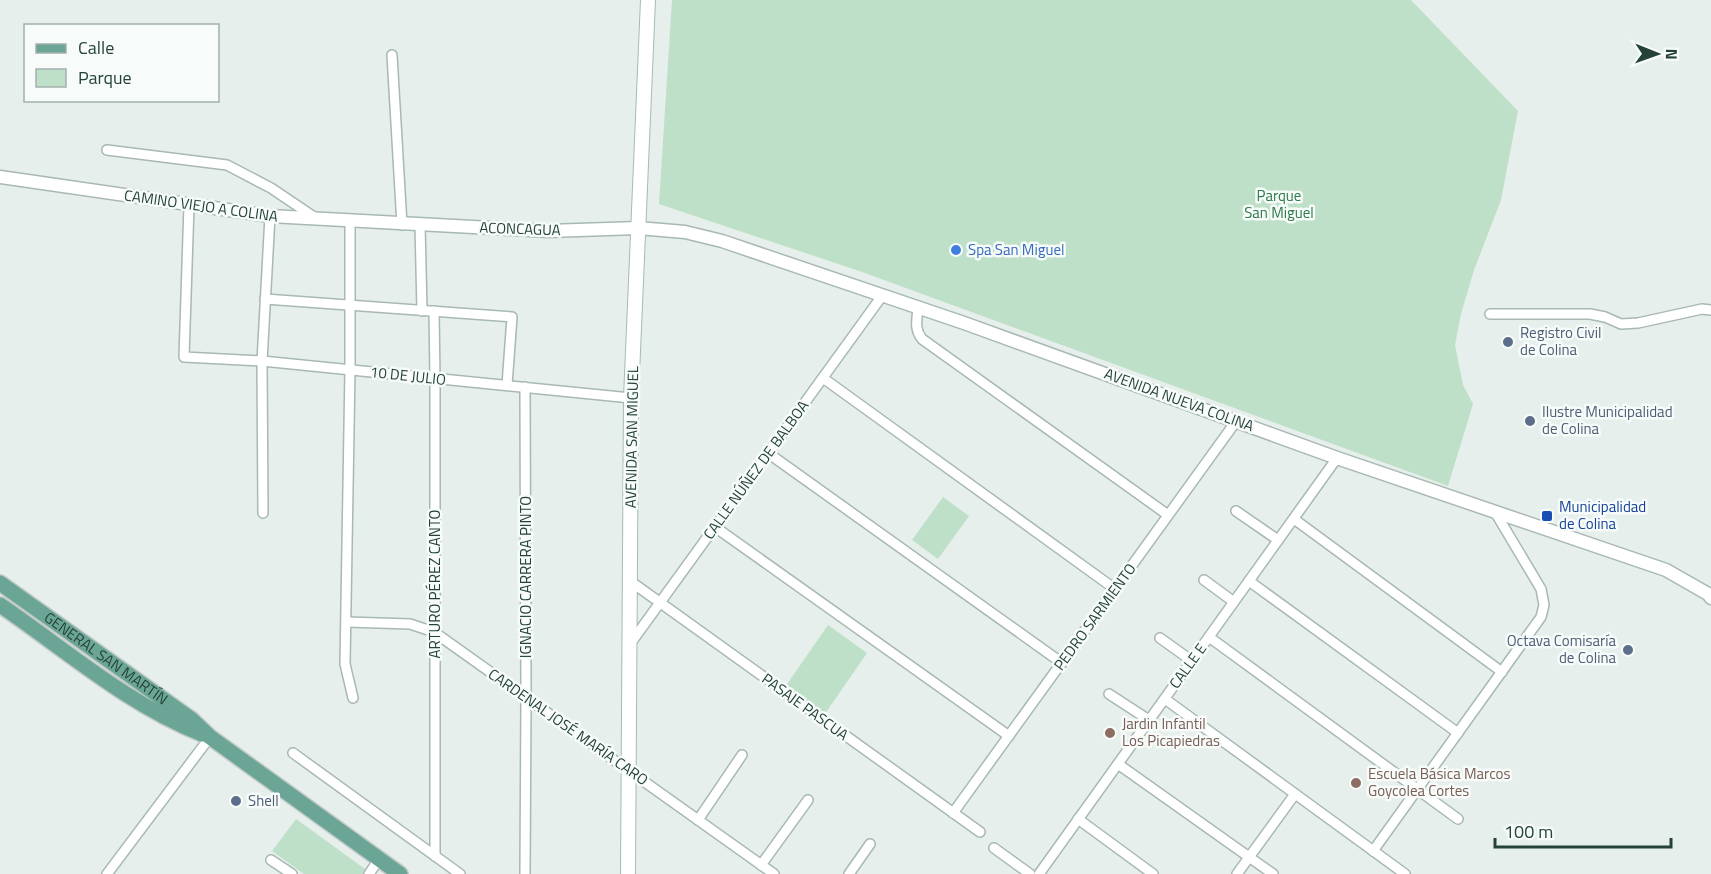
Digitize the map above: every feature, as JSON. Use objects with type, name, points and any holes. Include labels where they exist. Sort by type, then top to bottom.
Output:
[{"type":"main road","name":"AVENIDA SAN MIGUEL","points":[[628,874],[631,398],[648,0]]},
{"type":"main road","name":"GENERAL SAN MARTÍN","points":[[0,583],[191,719],[210,737],[400,874]]},
{"type":"main road","name":"GENERAL SAN MARTÍN","points":[[0,605],[98,676],[185,727],[210,737]]},
{"type":"street","points":[[392,56],[402,225]]},
{"type":"street","points":[[107,150],[227,165],[271,188],[317,219]]},
{"type":"street","name":"CAMINO VIEJO A COLINA","points":[[0,177],[270,216],[402,225]]},
{"type":"street","name":"10 DE JULIO","points":[[189,205],[184,357],[350,369],[631,398]]},
{"type":"street","points":[[262,513],[262,361],[270,216]]},
{"type":"street","points":[[350,221],[345,664],[353,698]]},
{"type":"street","name":"ACONCAGUA","points":[[402,225],[548,231],[638,228]]},
{"type":"street","points":[[420,225],[422,311]]},
{"type":"street","name":"AVENIDA NUEVA COLINA","points":[[638,228],[685,232],[722,241],[964,323],[1337,458],[1666,570],[1708,594],[1711,598]]},
{"type":"street","name":"CALLE NÚÑEZ DE BALBOA","points":[[629,644],[882,296]]},
{"type":"street","points":[[265,299],[512,317],[507,386]]},
{"type":"street","points":[[918,308],[916,326],[922,339],[1168,515]]},
{"type":"street","points":[[1490,314],[1590,314],[1621,324],[1638,323],[1711,309]]},
{"type":"street","name":"ARTURO PÉREZ CANTO","points":[[434,312],[435,856]]},
{"type":"street","points":[[823,378],[1115,589]]},
{"type":"street","name":"IGNACIO CARRERA PINTO","points":[[525,387],[525,874]]},
{"type":"street","name":"PEDRO SARMIENTO","points":[[953,813],[1237,420]]},
{"type":"street","points":[[768,453],[1062,663]]},
{"type":"street","name":"CALLE E","points":[[1039,874],[1337,458]]},
{"type":"street","points":[[1236,511],[1278,540]]},
{"type":"street","points":[[1373,851],[1541,617],[1544,605],[1541,589],[1496,512]]},
{"type":"street","points":[[1294,519],[1502,672]]},
{"type":"street","points":[[715,526],[1009,736]]},
{"type":"street","points":[[1204,580],[1234,602]]},
{"type":"street","name":"PASAJE PASCUA","points":[[630,581],[980,832]]},
{"type":"street","points":[[1249,581],[1458,733]]},
{"type":"street","name":"CARDENAL JOSÉ MARÍA CARO","points":[[347,622],[410,624],[434,632],[774,874]]},
{"type":"street","points":[[1209,637],[1458,819]]},
{"type":"street","points":[[1160,638],[1192,661]]},
{"type":"street","points":[[1109,694],[1149,720]]},
{"type":"street","points":[[1165,699],[1405,874]]},
{"type":"street","points":[[107,874],[210,737]]},
{"type":"street","points":[[292,753],[460,874]]},
{"type":"street","points":[[698,819],[742,755]]},
{"type":"street","points":[[1118,764],[1273,874]]},
{"type":"street","points":[[1237,874],[1295,794]]},
{"type":"street","points":[[761,865],[808,800]]},
{"type":"street","points":[[1078,819],[1153,874]]},
{"type":"street","points":[[849,874],[870,844]]},
{"type":"street","points":[[994,848],[1030,874]]},
{"type":"street","points":[[369,874],[379,859]]},
{"type":"street","points":[[271,860],[291,874]]},
{"type":"green space","name":"Parque San Miguel","points":[[672,0],[1411,0],[1518,111],[1501,200],[1474,270],[1455,345],[1463,385],[1473,404],[1448,486],[862,272],[659,204]]},
{"type":"green space","points":[[943,497],[969,516],[938,559],[912,540]]},
{"type":"green space","points":[[828,625],[867,653],[822,718],[783,690]]},
{"type":"green space","points":[[296,819],[372,874],[304,874],[272,851]]},
{"type":"place","name":"Spa San Miguel","points":[[956,250]]},
{"type":"place","name":"Registro Civil de Colina","points":[[1508,342]]},
{"type":"place","name":"Ilustre Municipalidad de Colina","points":[[1530,421]]},
{"type":"place","name":"Municipalidad de Colina","points":[[1547,516]]},
{"type":"place","name":"Octava Comisaría de Colina","points":[[1628,650]]},
{"type":"place","name":"Jardin Infantil Los Picapiedras","points":[[1110,733]]},
{"type":"place","name":"Escuela Básica Marcos Goycolea Cortes","points":[[1356,783]]},
{"type":"place","name":"Shell","points":[[236,801]]}]
